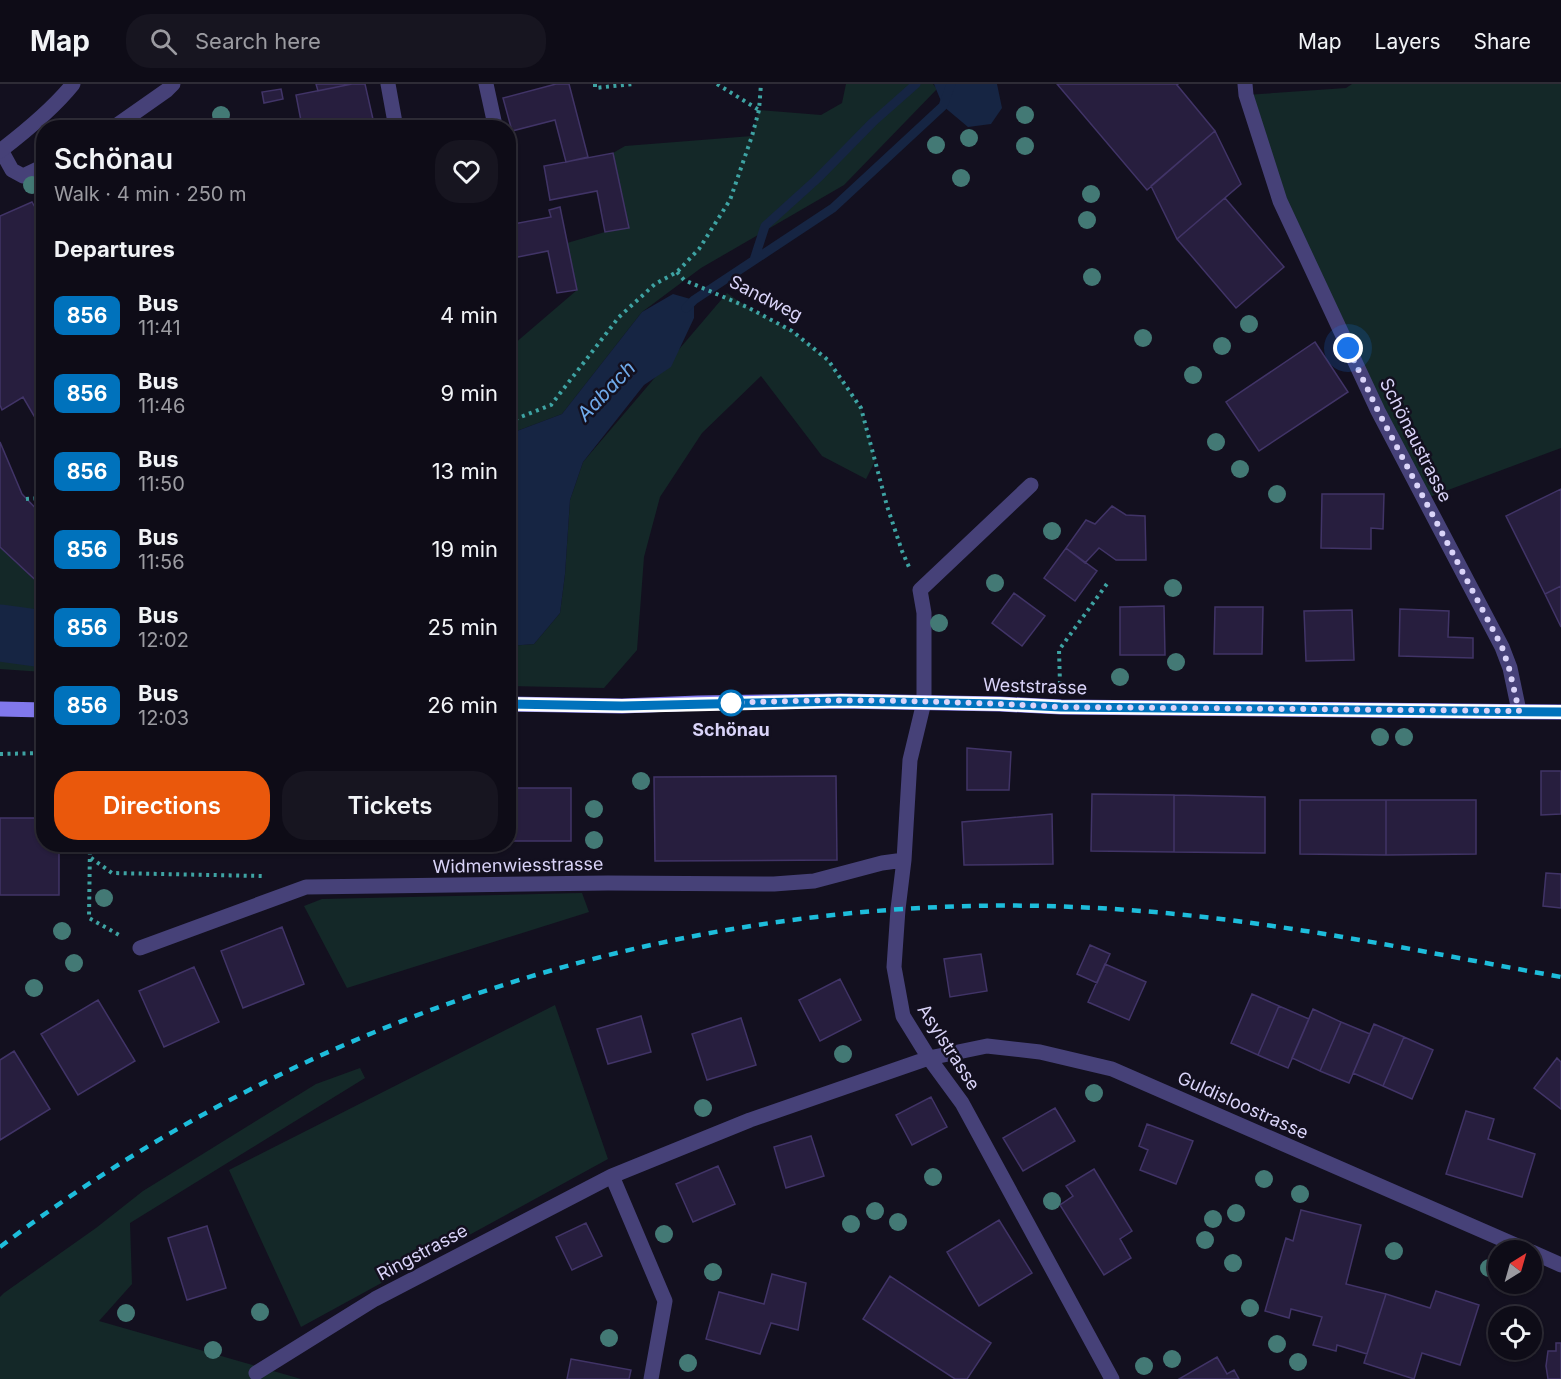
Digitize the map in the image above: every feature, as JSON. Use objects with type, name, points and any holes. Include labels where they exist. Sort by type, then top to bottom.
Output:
[{"type":"main road","name":"Weststrasse","points":[[516,704],[622,706],[841,701],[1061,707],[1561,712]]},
{"type":"main road","points":[[0,709],[36,710]]},
{"type":"street","points":[[38,120],[73,84]]},
{"type":"street","points":[[124,120],[173,84]]},
{"type":"street","points":[[388,84],[395,120]]},
{"type":"street","points":[[486,84],[494,120]]},
{"type":"street","name":"Schönaustrasse","points":[[1245,84],[1246,95],[1280,201],[1378,411],[1502,647],[1519,711]]},
{"type":"street","points":[[36,121],[0,149],[12,170],[23,176],[36,170]]},
{"type":"street","points":[[924,702],[924,613],[920,590],[1031,485]]},
{"type":"street","name":"Asylstrasse","points":[[924,702],[910,760],[894,967],[903,1016],[929,1058],[962,1103],[1109,1374]]},
{"type":"street","name":"Widmenwiesstrasse","points":[[140,948],[306,887],[608,883],[774,884],[814,881],[882,863],[904,860]]},
{"type":"street","name":"Guldisloostrasse","points":[[929,1058],[987,1046],[1040,1052],[1112,1069],[1506,1240]]},
{"type":"street","name":"Ringstrasse","points":[[256,1373],[375,1299],[612,1176],[750,1120],[929,1058]]},
{"type":"street","points":[[612,1176],[665,1301],[651,1379]]},
{"type":"street","name":"Guldisloostrasse","points":[[1542,1256],[1561,1265]]},
{"type":"street","points":[[1094,1379],[1109,1374]]},
{"type":"path","points":[[595,84],[595,88],[634,84]]},
{"type":"path","points":[[717,84],[759,110]]},
{"type":"path","points":[[516,419],[551,405],[620,317],[655,284],[676,272],[699,249],[730,200],[759,110],[761,84]]},
{"type":"path","name":"Sandweg","points":[[676,272],[684,280],[792,331],[828,360],[861,408],[887,506],[902,551],[920,590]]},
{"type":"path","points":[[26,499],[36,498]]},
{"type":"path","points":[[1061,707],[1059,650],[1109,581]]},
{"type":"path","points":[[0,754],[36,753]]},
{"type":"path","points":[[91,852],[89,918],[140,948]]},
{"type":"path","points":[[91,858],[112,873],[262,876]]},
{"type":"green space","points":[[846,84],[933,84],[937,89],[844,185],[701,268],[642,312],[562,414],[516,431],[516,342],[577,290],[567,243],[629,227],[613,153],[625,146],[752,136],[759,110],[821,115],[842,103]]},
{"type":"green space","points":[[1352,84],[1561,84],[1561,448],[1424,499],[1280,201],[1246,95],[1346,88]]},
{"type":"green space","points":[[727,293],[747,307],[792,331],[828,360],[861,408],[875,461],[866,479],[822,456],[761,376],[702,433],[660,497],[644,557],[637,650],[604,688],[516,686],[516,645],[534,644],[560,613],[570,500],[583,462]]},
{"type":"green space","points":[[0,547],[36,581],[36,672],[0,669]]},
{"type":"green space","points":[[582,893],[589,912],[347,988],[304,906],[322,899]]},
{"type":"green space","points":[[555,1005],[608,1159],[301,1327],[229,1170]]},
{"type":"green space","points":[[360,1068],[365,1078],[130,1223],[132,1284],[99,1321],[301,1379],[0,1379],[0,1297],[4,1293],[96,1228],[143,1191],[316,1084]]},
{"type":"water","points":[[934,84],[997,84],[1002,108],[991,124],[968,127],[943,106]]},
{"type":"water","points":[[673,294],[694,300],[694,318],[671,367],[644,385],[583,462],[570,500],[560,613],[534,644],[516,645],[516,431],[562,414],[642,312]]},
{"type":"building","points":[[316,84],[352,84],[318,91]]},
{"type":"building","points":[[352,84],[365,84],[373,120],[301,120],[296,95]]},
{"type":"building","points":[[556,84],[569,84],[588,157],[566,162],[555,120],[516,130],[516,120],[509,120],[503,98]]},
{"type":"building","points":[[1057,84],[1178,84],[1215,131],[1147,190]]},
{"type":"building","points":[[281,89],[283,99],[264,103],[262,92]]},
{"type":"building","points":[[1215,131],[1241,184],[1177,239],[1151,186]]},
{"type":"building","points":[[613,153],[629,228],[605,232],[597,191],[550,200],[544,166]]},
{"type":"building","points":[[1225,198],[1284,267],[1236,308],[1177,239]]},
{"type":"building","points":[[32,202],[36,209],[36,419],[23,397],[2,410],[0,405],[0,216]]},
{"type":"building","points":[[560,207],[577,290],[557,293],[548,251],[516,257],[516,224],[551,217],[549,210]]},
{"type":"building","points":[[1315,342],[1348,392],[1259,451],[1226,402]]},
{"type":"building","points":[[0,442],[22,494],[36,509],[36,581],[0,547]]},
{"type":"building","points":[[1561,489],[1561,586],[1545,594],[1506,516]]},
{"type":"building","points":[[1322,494],[1384,494],[1383,529],[1371,528],[1371,549],[1321,548]]},
{"type":"building","points":[[1112,506],[1126,515],[1145,516],[1146,560],[1116,560],[1099,548],[1085,563],[1066,548],[1086,520],[1095,524]]},
{"type":"building","points":[[1066,548],[1097,571],[1075,601],[1044,578]]},
{"type":"building","points":[[1561,586],[1561,627],[1545,594]]},
{"type":"building","points":[[1014,593],[1045,616],[1022,646],[992,623]]},
{"type":"building","points":[[1164,606],[1165,655],[1120,655],[1120,607]]},
{"type":"building","points":[[1215,607],[1263,607],[1262,654],[1214,654]]},
{"type":"building","points":[[1400,609],[1449,611],[1448,637],[1473,638],[1473,658],[1399,656]]},
{"type":"building","points":[[1352,610],[1354,660],[1306,661],[1304,611]]},
{"type":"building","points":[[967,748],[1011,752],[1009,790],[967,790]]},
{"type":"building","points":[[1541,771],[1561,771],[1561,814],[1541,815]]},
{"type":"building","points":[[836,776],[837,860],[655,861],[654,777]]},
{"type":"building","points":[[516,788],[571,788],[571,841],[516,841]]},
{"type":"building","points":[[1092,794],[1174,795],[1174,852],[1091,851]]},
{"type":"building","points":[[1174,795],[1265,797],[1265,853],[1174,852]]},
{"type":"building","points":[[1300,800],[1386,800],[1386,855],[1300,854]]},
{"type":"building","points":[[1386,800],[1476,800],[1476,854],[1386,855]]},
{"type":"building","points":[[1052,814],[1053,864],[964,865],[962,822]]},
{"type":"building","points":[[0,818],[36,818],[36,852],[59,852],[59,895],[0,895]]},
{"type":"building","points":[[1546,873],[1561,874],[1561,908],[1543,906]]},
{"type":"building","points":[[282,927],[304,984],[243,1008],[221,951]]},
{"type":"building","points":[[1090,945],[1110,954],[1097,983],[1077,974]]},
{"type":"building","points":[[981,954],[987,991],[950,997],[944,959]]},
{"type":"building","points":[[1105,964],[1146,982],[1129,1020],[1088,1002]]},
{"type":"building","points":[[194,967],[219,1022],[164,1047],[139,991]]},
{"type":"building","points":[[840,979],[861,1020],[820,1041],[799,1000]]},
{"type":"building","points":[[1252,994],[1279,1006],[1258,1055],[1231,1043]]},
{"type":"building","points":[[98,1000],[135,1061],[78,1095],[41,1034]]},
{"type":"building","points":[[1279,1006],[1309,1019],[1288,1068],[1258,1055]]},
{"type":"building","points":[[1313,1009],[1341,1022],[1320,1071],[1292,1058]]},
{"type":"building","points":[[641,1016],[651,1052],[608,1064],[597,1029]]},
{"type":"building","points":[[741,1018],[756,1065],[707,1080],[692,1034]]},
{"type":"building","points":[[1341,1022],[1370,1034],[1349,1083],[1320,1071]]},
{"type":"building","points":[[1374,1024],[1404,1037],[1383,1086],[1353,1073]]},
{"type":"building","points":[[1404,1037],[1433,1050],[1412,1099],[1383,1086]]},
{"type":"building","points":[[14,1051],[50,1109],[0,1140],[0,1060]]},
{"type":"building","points":[[1557,1058],[1561,1062],[1561,1109],[1534,1088]]},
{"type":"building","points":[[931,1097],[947,1127],[912,1145],[896,1115]]},
{"type":"building","points":[[1055,1108],[1075,1141],[1023,1171],[1003,1138]]},
{"type":"building","points":[[1466,1111],[1494,1119],[1488,1139],[1535,1154],[1522,1197],[1446,1174]]},
{"type":"building","points":[[1147,1124],[1193,1141],[1176,1184],[1140,1170],[1148,1150],[1139,1146]]},
{"type":"building","points":[[811,1136],[824,1176],[786,1188],[774,1147]]},
{"type":"building","points":[[718,1166],[735,1204],[693,1222],[676,1184]]},
{"type":"building","points":[[1094,1169],[1132,1231],[1120,1239],[1131,1258],[1104,1275],[1060,1205],[1073,1196],[1066,1186]]},
{"type":"building","points":[[1301,1210],[1361,1225],[1346,1284],[1386,1294],[1367,1354],[1337,1345],[1336,1351],[1313,1345],[1322,1317],[1291,1309],[1289,1318],[1265,1311],[1286,1238],[1293,1241]]},
{"type":"building","points":[[999,1220],[1032,1273],[979,1306],[947,1252]]},
{"type":"building","points":[[586,1223],[602,1256],[572,1270],[556,1237]]},
{"type":"building","points":[[207,1226],[226,1288],[187,1300],[168,1238]]},
{"type":"building","points":[[772,1274],[806,1283],[798,1330],[771,1323],[760,1354],[706,1339],[719,1292],[764,1304]]},
{"type":"building","points":[[890,1276],[991,1343],[967,1379],[955,1379],[863,1319]]},
{"type":"building","points":[[1436,1291],[1479,1305],[1460,1365],[1422,1353],[1414,1379],[1364,1363],[1386,1294],[1430,1308]]},
{"type":"building","points":[[1556,1343],[1561,1343],[1561,1379],[1548,1379],[1546,1366],[1548,1351],[1556,1351]]},
{"type":"building","points":[[1217,1357],[1227,1374],[1234,1370],[1239,1379],[1179,1379]]},
{"type":"building","points":[[571,1359],[631,1370],[629,1379],[567,1379]]},
{"type":"waterway","name":"Aabach","points":[[754,260],[765,226],[916,84]]},
{"type":"waterway","name":"Aabach","points":[[686,308],[694,300],[833,208],[943,106],[951,84]]},
{"type":"waterway","name":"Aabach","points":[[0,633],[36,638]]},
{"type":"railway","points":[[0,1247],[122,1162],[251,1089],[386,1027],[526,978],[670,941],[816,917],[964,906],[1113,909],[1170,913],[1282,927],[1561,977]]},
{"type":"bus line","name":"856","points":[[516,704],[622,706],[841,701],[1061,707],[1561,712]]},
{"type":"place","name":"Schönau","points":[[731,703]]},
{"type":"route","points":[[731,703],[841,701],[1061,707],[1519,711],[1502,647],[1378,411],[1348,348]]}]
